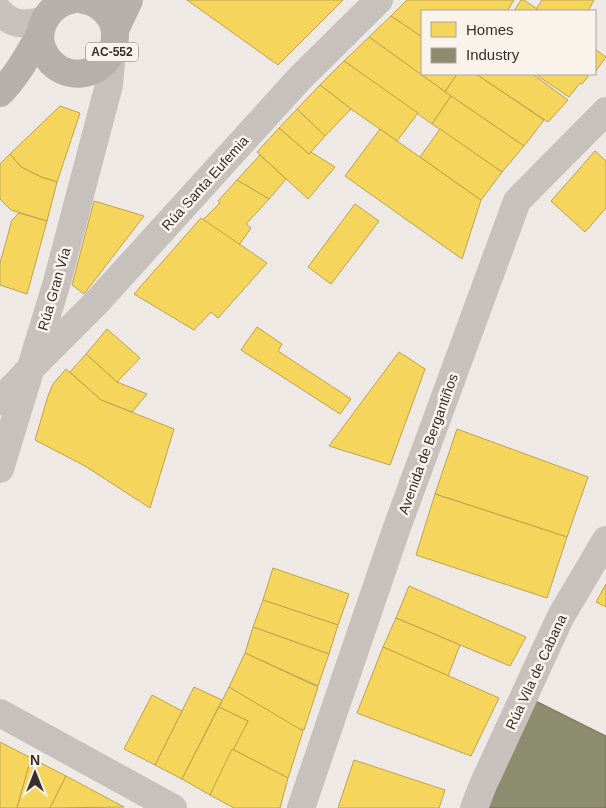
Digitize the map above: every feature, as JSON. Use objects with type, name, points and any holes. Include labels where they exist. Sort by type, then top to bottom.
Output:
[{"type":"main road","name":"AC-552","points":[[4,89],[25,60],[51,11],[61,3],[70,0]]},
{"type":"main road","name":"AC-552","points":[[84,0],[97,4],[112,20],[114,41]]},
{"type":"main road","name":"AC-552","points":[[4,89],[71,73],[88,73],[98,68],[106,61],[129,0]]},
{"type":"main road","points":[[42,28],[41,47],[47,58],[55,66],[71,73]]},
{"type":"street","name":"Rúa Santa Eufemia","points":[[0,401],[96,303],[300,78],[379,0]]},
{"type":"street","points":[[0,12],[7,20],[42,28]]},
{"type":"street","name":"Rúa Gran Vía","points":[[0,469],[57,282],[109,85],[114,41]]},
{"type":"street","points":[[71,73],[90,87],[103,108]]},
{"type":"street","name":"Avenida de Bergantiños","points":[[300,808],[396,530],[517,201],[606,111]]},
{"type":"street","name":"Rúa Vila de Cabana","points":[[474,808],[482,785],[561,616],[606,540]]},
{"type":"street","points":[[0,713],[173,808]]},
{"type":"building: Homes","points":[[187,0],[343,0],[278,65]]},
{"type":"building: Homes","points":[[407,0],[514,0],[508,10],[421,10],[421,36],[391,16]]},
{"type":"building: Homes","points":[[521,0],[524,0],[539,10],[515,10]]},
{"type":"building: Homes","points":[[542,0],[594,0],[589,10],[536,9]]},
{"type":"building: Homes","points":[[391,16],[421,36],[421,75],[369,37]]},
{"type":"building: Homes","points":[[369,37],[451,96],[432,124],[344,61]]},
{"type":"building: Homes","points":[[596,50],[606,57],[596,71]]},
{"type":"building: Homes","points":[[344,61],[418,113],[397,141],[320,85]]},
{"type":"building: Homes","points":[[422,75],[456,75],[445,92]]},
{"type":"building: Homes","points":[[456,75],[477,75],[544,120],[524,146],[445,92]]},
{"type":"building: Homes","points":[[478,75],[533,75],[568,100],[548,122]]},
{"type":"building: Homes","points":[[536,75],[589,75],[569,97]]},
{"type":"building: Homes","points":[[320,85],[351,109],[325,136],[297,109]]},
{"type":"building: Homes","points":[[451,96],[524,146],[502,172],[432,124]]},
{"type":"building: Homes","points":[[60,106],[80,113],[57,182],[41,177],[21,167],[10,154]]},
{"type":"building: Homes","points":[[297,109],[325,136],[309,154],[279,128]]},
{"type":"building: Homes","points":[[279,128],[309,154],[311,152],[335,167],[308,199],[257,152]]},
{"type":"building: Homes","points":[[380,129],[481,200],[462,259],[345,176]]},
{"type":"building: Homes","points":[[440,129],[502,172],[481,200],[420,157]]},
{"type":"building: Homes","points":[[595,151],[606,161],[606,208],[585,232],[551,201]]},
{"type":"building: Homes","points":[[10,154],[21,167],[41,177],[57,182],[47,221],[11,210],[0,199],[0,164]]},
{"type":"building: Homes","points":[[260,155],[286,179],[269,199],[237,180]]},
{"type":"building: Homes","points":[[237,180],[269,199],[246,224],[251,228],[239,245],[203,220],[220,203],[218,201]]},
{"type":"building: Homes","points":[[94,201],[144,216],[84,294],[72,285]]},
{"type":"building: Homes","points":[[355,204],[379,221],[331,284],[308,267]]},
{"type":"building: Homes","points":[[19,213],[47,221],[27,294],[0,285],[0,263],[12,220]]},
{"type":"building: Homes","points":[[201,218],[267,263],[218,318],[211,312],[194,330],[134,294]]},
{"type":"building: Homes","points":[[257,327],[282,344],[278,351],[351,399],[340,414],[241,350]]},
{"type":"building: Homes","points":[[107,329],[140,358],[117,382],[86,354]]},
{"type":"building: Homes","points":[[399,352],[425,369],[390,465],[329,446]]},
{"type":"building: Homes","points":[[86,354],[117,382],[147,394],[132,412],[101,400],[70,372]]},
{"type":"building: Homes","points":[[66,369],[101,400],[174,429],[150,508],[85,466],[35,440],[53,384]]},
{"type":"building: Homes","points":[[457,429],[588,477],[567,537],[435,494]]},
{"type":"building: Homes","points":[[435,494],[567,537],[547,598],[416,555]]},
{"type":"building: Homes","points":[[273,568],[349,594],[338,625],[263,600]]},
{"type":"building: Homes","points":[[606,584],[606,607],[596,602]]},
{"type":"building: Homes","points":[[409,586],[526,637],[510,666],[396,618]]},
{"type":"building: Homes","points":[[263,600],[338,625],[329,654],[253,627]]},
{"type":"building: Homes","points":[[396,618],[460,645],[448,676],[383,647]]},
{"type":"building: Homes","points":[[253,627],[329,654],[318,686],[245,653]]},
{"type":"building: Homes","points":[[383,647],[499,698],[471,756],[357,713]]},
{"type":"building: Homes","points":[[245,653],[318,687],[304,730],[300,730],[229,687]]},
{"type":"building: Homes","points":[[194,687],[222,700],[182,779],[155,765]]},
{"type":"building: Homes","points":[[229,687],[303,731],[288,778],[232,749],[248,721],[219,707]]},
{"type":"building: Homes","points":[[152,695],[182,711],[155,765],[124,749]]},
{"type":"building: Homes","points":[[219,707],[248,721],[210,795],[182,779]]},
{"type":"building: Homes","points":[[0,742],[31,758],[17,808],[0,808]]},
{"type":"building: Homes","points":[[232,749],[288,778],[280,808],[234,808],[210,795]]},
{"type":"building: Homes","points":[[31,758],[66,776],[50,808],[17,808]]},
{"type":"building: Homes","points":[[354,760],[445,790],[439,808],[338,808]]},
{"type":"building: Homes","points":[[66,776],[124,807],[50,808]]},
{"type":"building: Industry","points":[[528,697],[606,736],[606,808],[478,808]]}]
